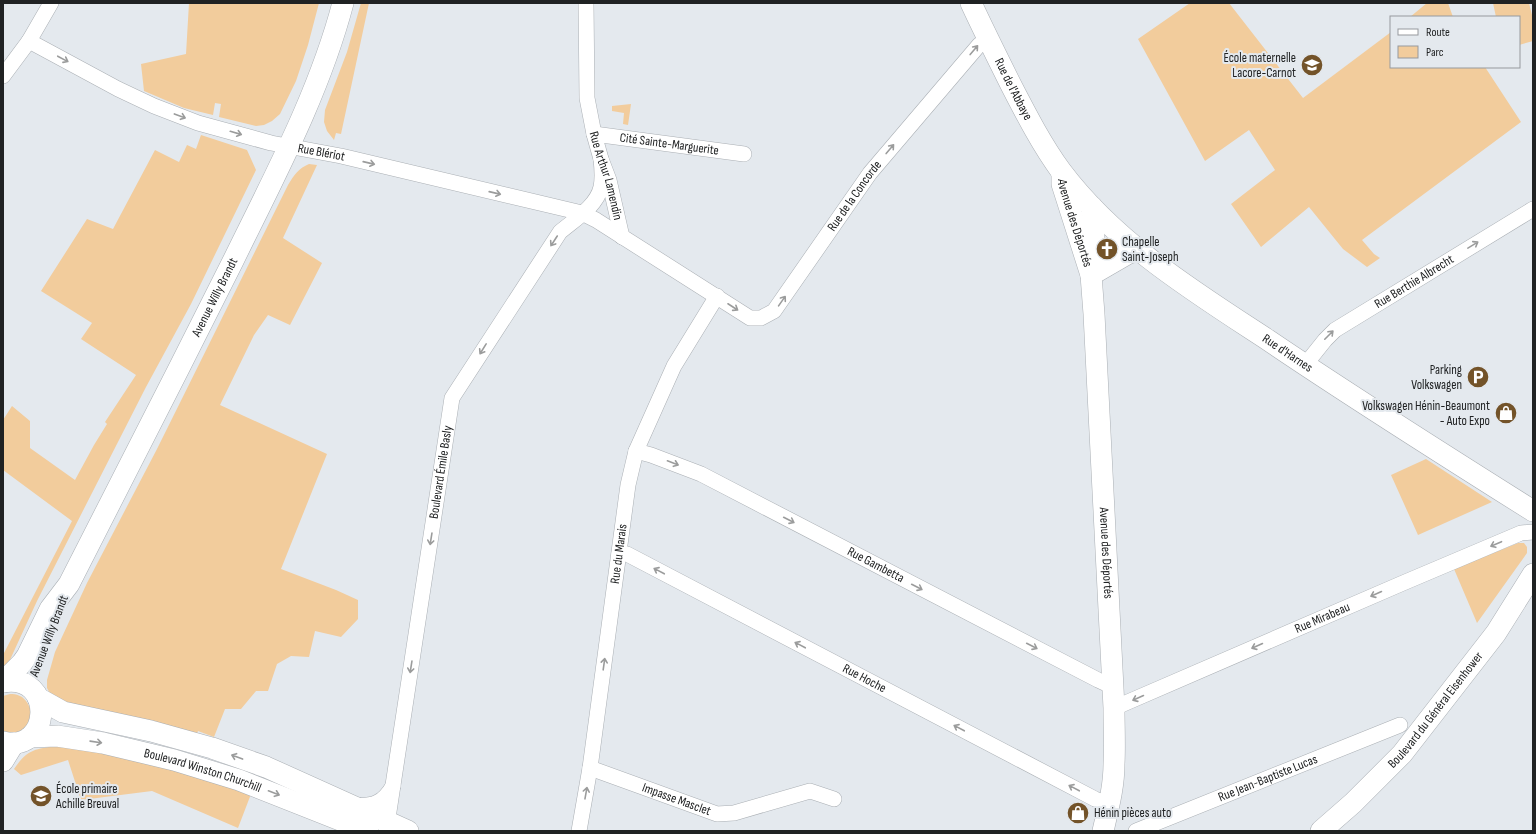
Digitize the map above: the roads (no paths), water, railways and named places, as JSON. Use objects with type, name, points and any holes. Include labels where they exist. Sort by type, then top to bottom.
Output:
[{"type":"main road","name":"Avenue Willy Brandt","points":[[34,693],[41,656],[60,613],[69,584],[289,146],[322,71],[343,3]]},
{"type":"main road","name":"Rue de l'Abbaye","points":[[971,3],[1036,134],[1062,171]]},
{"type":"main road","name":"Rue d'Harnes","points":[[1062,171],[1092,207],[1114,230],[1138,251],[1214,305],[1304,365],[1533,511]]},
{"type":"main road","name":"Avenue des Déportés","points":[[1062,171],[1062,184],[1091,274]]},
{"type":"main road","name":"Avenue des Déportés","points":[[1092,207],[1094,254],[1091,274],[1114,708],[1114,764],[1109,804],[1102,831]]},
{"type":"main road","name":"Avenue des Déportés","points":[[1091,274],[1129,253],[1138,251]]},
{"type":"main road","name":"Boulevard du Général Eisenhower","points":[[1321,831],[1353,803],[1402,754],[1496,633],[1533,574]]},
{"type":"main road","name":"Avenue Willy Brandt","points":[[3,682],[28,656],[50,609],[69,584]]},
{"type":"main road","name":"Boulevard Winston Churchill","points":[[3,682],[18,682],[63,712],[151,731],[212,748],[266,767],[351,805],[386,826],[408,831]]},
{"type":"main road","points":[[3,761],[16,740],[39,726],[42,712],[34,693]]},
{"type":"main road","name":"Boulevard Winston Churchill","points":[[16,740],[57,736],[103,742],[174,760],[239,780],[368,831]]},
{"type":"street","points":[[3,76],[29,41],[51,3]]},
{"type":"street","name":"Rue Arthur Lamendin","points":[[586,3],[587,98],[594,134],[609,180],[622,237],[717,296]]},
{"type":"street","name":"Rue de la Concorde","points":[[717,296],[750,318],[761,318],[774,311],[870,173],[979,45],[988,38]]},
{"type":"street","name":"Rue Blériot","points":[[29,41],[118,89],[154,106],[198,122],[264,141],[341,156],[582,213],[596,220],[622,237]]},
{"type":"street","name":"Cité Sainte-Marguerite","points":[[594,134],[744,154]]},
{"type":"street","name":"Boulevard Émile Basly","points":[[386,826],[452,398],[560,232],[582,213],[598,196],[601,187],[602,175],[601,159]]},
{"type":"street","name":"Rue Berthie Albrecht","points":[[1304,365],[1335,330],[1533,209]]},
{"type":"street","name":"Rue du Marais","points":[[579,831],[590,768],[628,486],[636,451],[674,366],[717,296]]},
{"type":"street","name":"Rue Gambetta","points":[[636,451],[651,455],[701,474],[1098,680],[1113,686]]},
{"type":"street","name":"Rue Mirabeau","points":[[1114,708],[1521,533],[1533,532]]},
{"type":"street","name":"Rue Hoche","points":[[619,554],[627,554],[1095,799],[1109,804]]},
{"type":"street","name":"Rue Jean-Baptiste Lucas","points":[[1136,831],[1400,725]]},
{"type":"street","name":"Impasse Masclet","points":[[590,768],[717,814],[734,813],[810,791],[834,800]]},
{"type":"street","name":"Boulevard Winston Churchill","points":[[351,805],[361,806],[374,804],[386,797],[393,785]]},
{"type":"place","name":"École maternelle Lacore-Carnot","points":[[1312,65]]},
{"type":"place","name":"Chapelle Saint-Joseph","points":[[1107,249]]},
{"type":"place","name":"Parking Volkswagen","points":[[1478,377]]},
{"type":"place","name":"Volkswagen Hénin-Beaumont - Auto Expo","points":[[1506,413]]},
{"type":"place","name":"École primaire Achille Breuval","points":[[41,796]]},
{"type":"place","name":"Hénin pièces auto","points":[[1078,813]]}]
